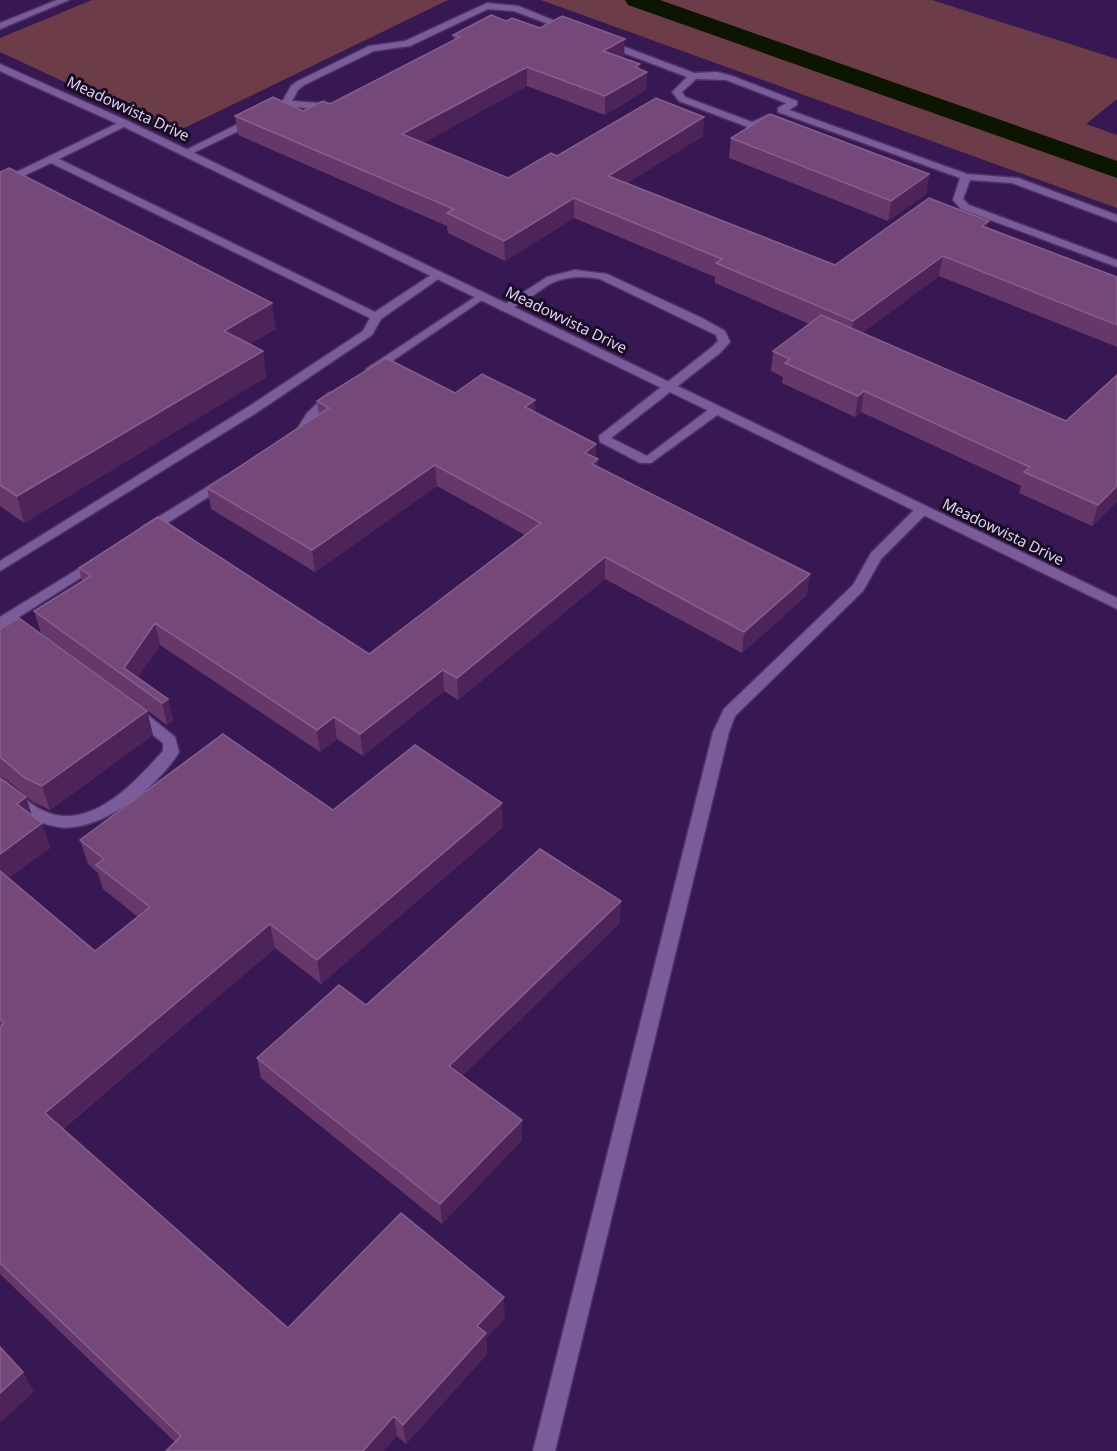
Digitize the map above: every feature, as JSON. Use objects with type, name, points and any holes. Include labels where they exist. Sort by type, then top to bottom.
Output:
[{"type":"street","points":[[0,26],[65,0]]},
{"type":"street","points":[[286,104],[294,88],[372,48],[407,44],[487,6],[515,8],[582,34]]},
{"type":"street","points":[[593,38],[693,76],[717,75],[729,78],[794,103],[753,126],[682,99],[677,92],[693,76]]},
{"type":"street","points":[[407,44],[415,53]]},
{"type":"street","name":"Meadowvista Drive","points":[[0,67],[124,123],[922,510],[1116,601]]},
{"type":"street","points":[[185,153],[286,104],[343,107]]},
{"type":"street","points":[[781,110],[966,177],[1014,180],[1117,219]]},
{"type":"street","points":[[0,184],[124,123]]},
{"type":"street","points":[[52,159],[376,317]]},
{"type":"street","points":[[966,177],[958,200],[965,207],[1117,264]]},
{"type":"street","points":[[505,308],[543,282],[569,272],[586,272],[603,276],[722,333],[724,342],[716,350],[605,436],[604,439],[645,460],[651,459],[716,410]]},
{"type":"street","points":[[0,567],[252,410],[349,346],[368,333],[376,317],[438,276]]},
{"type":"street","points":[[360,377],[481,296]]},
{"type":"street","points":[[284,442],[302,431],[311,416],[341,390]]},
{"type":"street","points":[[136,536],[235,473]]},
{"type":"street","points":[[544,1451],[721,732],[729,713],[858,588],[876,556],[922,510]]},
{"type":"street","points":[[8,623],[107,555]]},
{"type":"street","points":[[0,785],[39,816],[79,821],[102,814],[151,775],[171,752],[170,741],[161,731],[122,703]]},
{"type":"shaded area","points":[[92,0],[448,0],[174,133],[0,52],[0,38]]},
{"type":"shaded area","points":[[541,0],[932,0],[1117,59],[1117,99],[1086,124],[1117,135],[1117,208]]},
{"type":"building","points":[[491,15],[506,21],[512,18],[540,28],[562,16],[625,39],[603,51],[640,64],[635,67],[647,72],[605,96],[527,67],[402,134],[508,178],[551,153],[557,156],[656,98],[704,117],[608,176],[835,265],[929,198],[989,221],[982,226],[1117,277],[1117,325],[943,256],[853,321],[716,263],[722,259],[574,198],[504,241],[447,213],[454,209],[235,116],[273,97],[303,111],[323,101],[330,104],[460,37],[453,35]]},
{"type":"building","points":[[770,114],[929,174],[891,201],[731,138]]},
{"type":"building","points":[[9,168],[272,303],[224,331],[263,351],[17,496],[0,485],[0,172]]},
{"type":"building","points":[[821,315],[1066,421],[1117,375],[1117,486],[1098,505],[1024,472],[1030,467],[864,391],[858,396],[785,363],[790,359],[773,351]]},
{"type":"building","points":[[386,358],[455,393],[482,374],[535,400],[525,407],[596,444],[585,453],[598,459],[592,464],[810,574],[744,632],[605,557],[457,678],[443,670],[360,734],[334,717],[317,730],[155,623],[124,668],[168,699],[162,703],[34,611],[91,576],[79,568],[158,517],[369,654],[541,523],[435,465],[312,550],[207,488],[329,408],[317,401]]},
{"type":"building","points":[[19,618],[147,711],[42,786],[25,778],[0,757],[0,629]]},
{"type":"building","points":[[223,734],[333,810],[415,745],[502,803],[317,960],[270,924],[45,1113],[288,1328],[401,1213],[504,1297],[477,1326],[486,1333],[403,1425],[394,1416],[363,1451],[166,1451],[181,1436],[0,1263],[0,1027],[4,1023],[0,1019],[0,871],[95,951],[150,907],[96,865],[104,859],[80,840]]},
{"type":"building","points":[[0,778],[26,797],[17,804],[42,823],[0,854]]},
{"type":"building","points":[[540,849],[621,901],[449,1066],[522,1120],[440,1204],[257,1058],[339,985],[366,1005]]},
{"type":"building","points":[[0,1347],[23,1372],[0,1393]]},
{"type":"waterway","points":[[637,0],[1117,170]]}]
